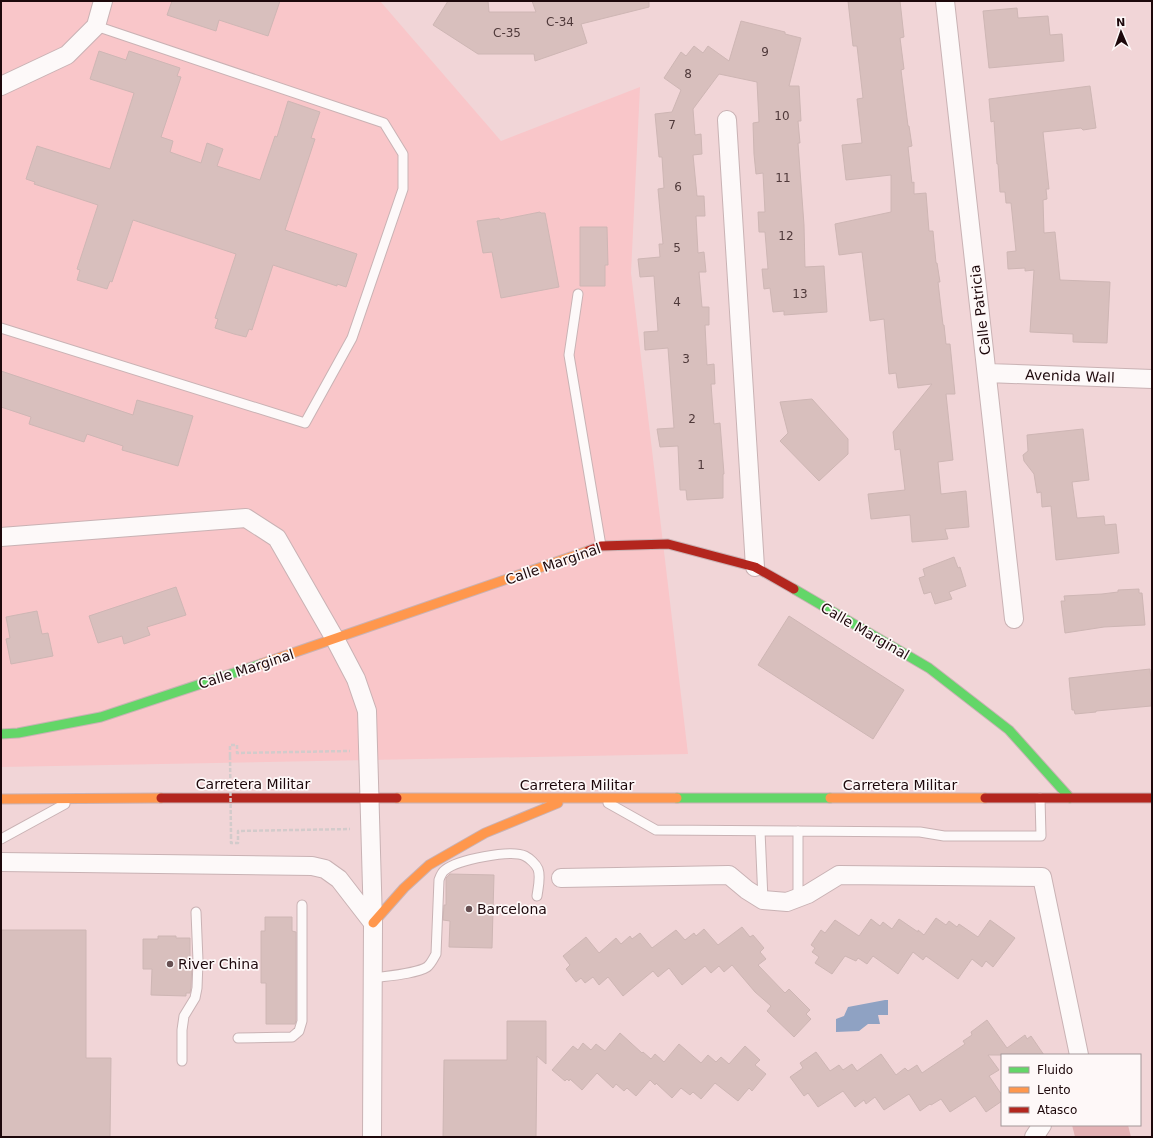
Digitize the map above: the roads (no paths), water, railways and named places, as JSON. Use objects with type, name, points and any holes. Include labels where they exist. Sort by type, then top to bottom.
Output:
[{"type":"main road","name":"Calle Marginal","points":[[1,734],[18,733],[101,717],[335,639],[602,546],[668,544],[755,567],[929,668],[1009,730],[1070,798]]},
{"type":"main road","name":"Carretera Militar","points":[[1,799],[1152,798]]},
{"type":"main road","points":[[373,923],[404,888],[429,865],[485,833],[568,799]]},
{"type":"street","points":[[1,86],[67,55],[96,26],[103,1]]},
{"type":"street","name":"Calle Patricia","points":[[945,1],[1014,619]]},
{"type":"street","points":[[727,120],[755,567]]},
{"type":"street","name":"Avenida Wall","points":[[987,374],[1152,379]]},
{"type":"street","points":[[1,537],[246,518],[277,538],[335,639],[356,679],[367,711],[373,923],[372,1137]]},
{"type":"street","points":[[1,862],[312,866],[325,869],[339,879],[373,923]]},
{"type":"street","points":[[561,878],[729,875],[747,890],[764,900],[787,902],[808,894],[839,875],[1042,877],[1079,1054]]},
{"type":"street","points":[[1034,1137],[1041,1126]]},
{"type":"lane","points":[[1,328],[306,423],[352,338],[403,189],[403,154],[384,123],[96,26]]},
{"type":"lane","points":[[578,294],[568,355],[602,546]]},
{"type":"lane","points":[[1,839],[76,798]]},
{"type":"lane","points":[[599,799],[656,830],[920,832],[944,836],[1041,836],[1040,798]]},
{"type":"lane","points":[[760,831],[764,900]]},
{"type":"lane","points":[[798,831],[798,898]]},
{"type":"lane","points":[[373,978],[412,972],[426,968],[432,962],[436,954],[438,880],[444,870],[470,860],[492,855],[514,854],[525,856],[533,862],[538,869],[539,881],[537,896]]},
{"type":"lane","points":[[238,1038],[292,1037],[299,1031],[302,1021],[302,905]]},
{"type":"lane","points":[[182,1061],[182,1030],[184,1016],[195,998],[197,988],[198,961],[196,912]]},
{"type":"water","points":[[888,1000],[888,1015],[878,1015],[880,1024],[868,1024],[859,1031],[836,1032],[836,1019],[844,1016],[848,1007]]},
{"type":"place","name":"Barcelona","points":[[469,909]]},
{"type":"place","name":"River China","points":[[170,964]]}]
